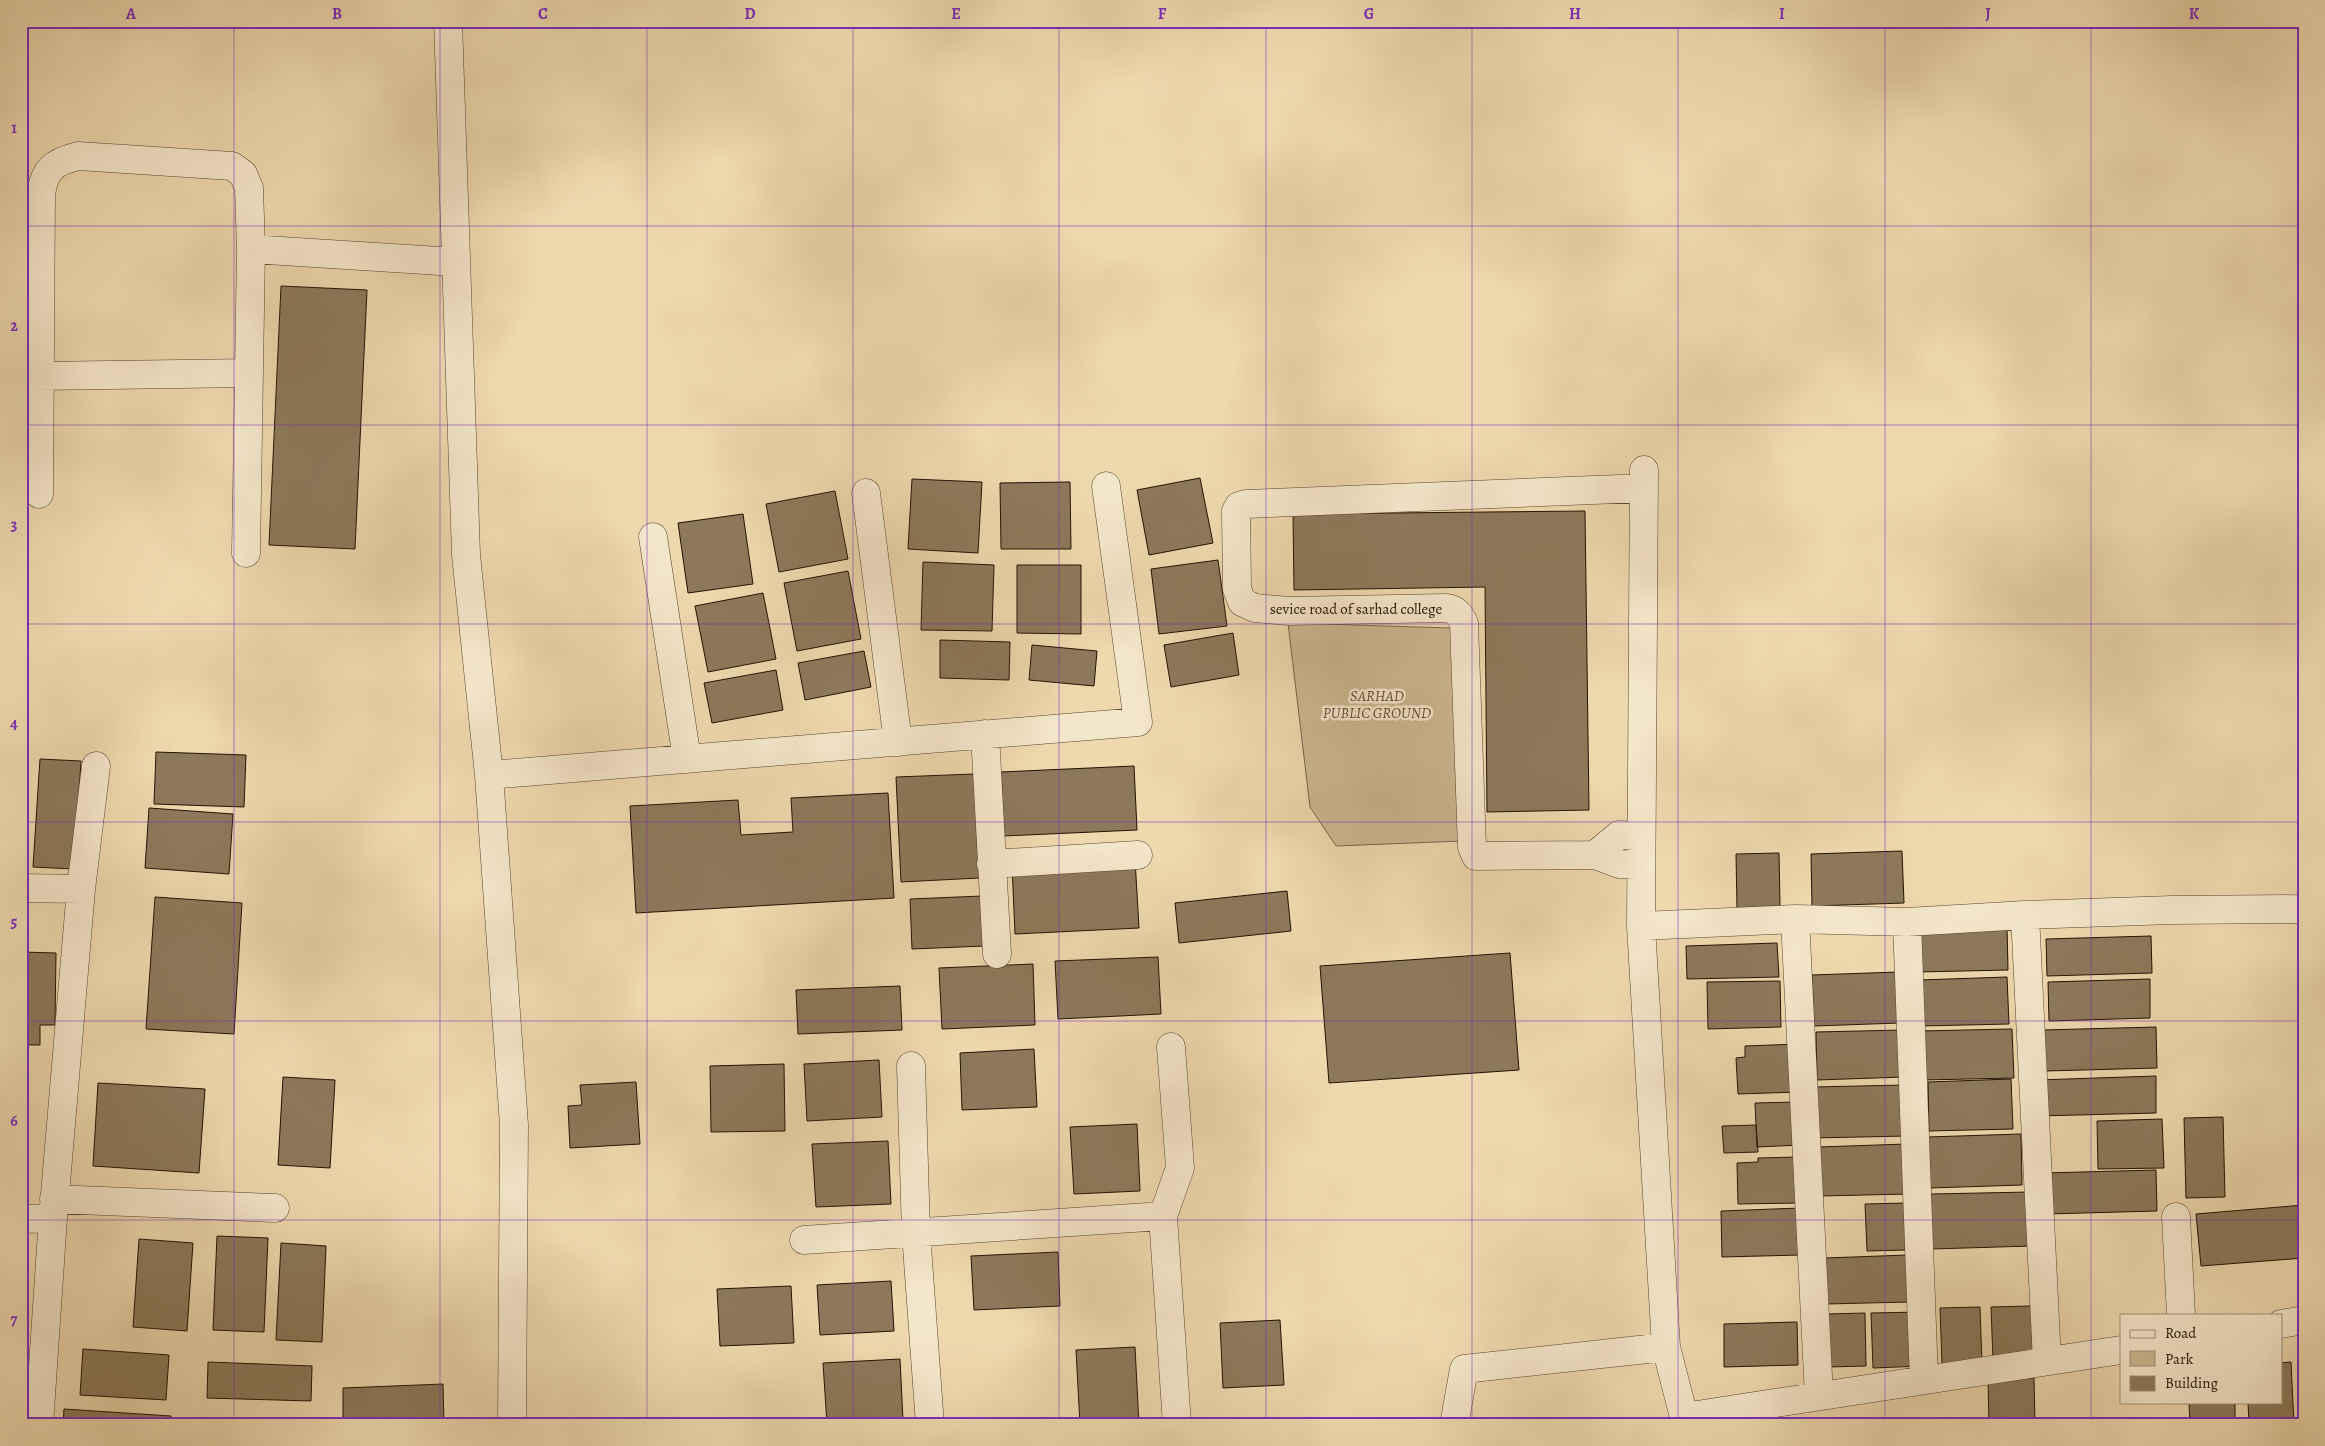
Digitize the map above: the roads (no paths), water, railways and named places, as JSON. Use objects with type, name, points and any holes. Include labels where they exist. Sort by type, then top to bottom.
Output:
[{"type":"street","points":[[448,21],[466,555],[489,775],[514,1125],[512,1425]]},
{"type":"street","points":[[39,494],[41,195],[43,178],[52,167],[63,160],[78,156],[232,166],[243,174],[249,188],[249,373],[246,553]]},
{"type":"street","points":[[250,250],[456,262]]},
{"type":"street","points":[[40,376],[249,373]]},
{"type":"street","name":"sevice road of sarhad college","points":[[1595,855],[1476,856],[1472,847],[1464,623],[1460,614],[1454,609],[1446,608],[1289,611],[1255,608],[1242,602],[1237,589],[1236,511],[1239,506],[1246,504],[1644,479],[1640,836]]},
{"type":"street","points":[[489,775],[1138,722],[1106,486]]},
{"type":"street","points":[[866,493],[898,742]]},
{"type":"street","points":[[653,538],[687,759]]},
{"type":"street","points":[[985,734],[997,954]]},
{"type":"street","points":[[39,1425],[53,1209],[80,889],[96,766]]},
{"type":"street","points":[[1640,865],[1619,864],[1595,855],[1619,835],[1640,836],[1641,926],[1666,1347],[1684,1421],[1819,1396],[2120,1350]]},
{"type":"street","points":[[991,864],[1138,855]]},
{"type":"street","points":[[21,888],[80,889]]},
{"type":"street","points":[[1641,926],[1795,919],[1907,922],[2025,915],[2172,910],[2304,909]]},
{"type":"street","points":[[2025,915],[2047,1361]]},
{"type":"street","points":[[1795,919],[1819,1396]]},
{"type":"street","points":[[1907,922],[1924,1380]]},
{"type":"street","points":[[1171,1047],[1180,1168],[1163,1216],[1177,1425]]},
{"type":"street","points":[[911,1066],[916,1233],[930,1425]]},
{"type":"street","points":[[21,1219],[53,1209],[275,1208]]},
{"type":"street","points":[[804,1240],[1163,1216]]},
{"type":"street","points":[[2176,1217],[2181,1314]]},
{"type":"street","points":[[2282,1324],[2304,1320]]},
{"type":"street","points":[[1454,1425],[1464,1369],[1666,1347]]},
{"type":"park label","name":"SARHAD PUBLIC GROUND","points":[[1377,704]]}]
